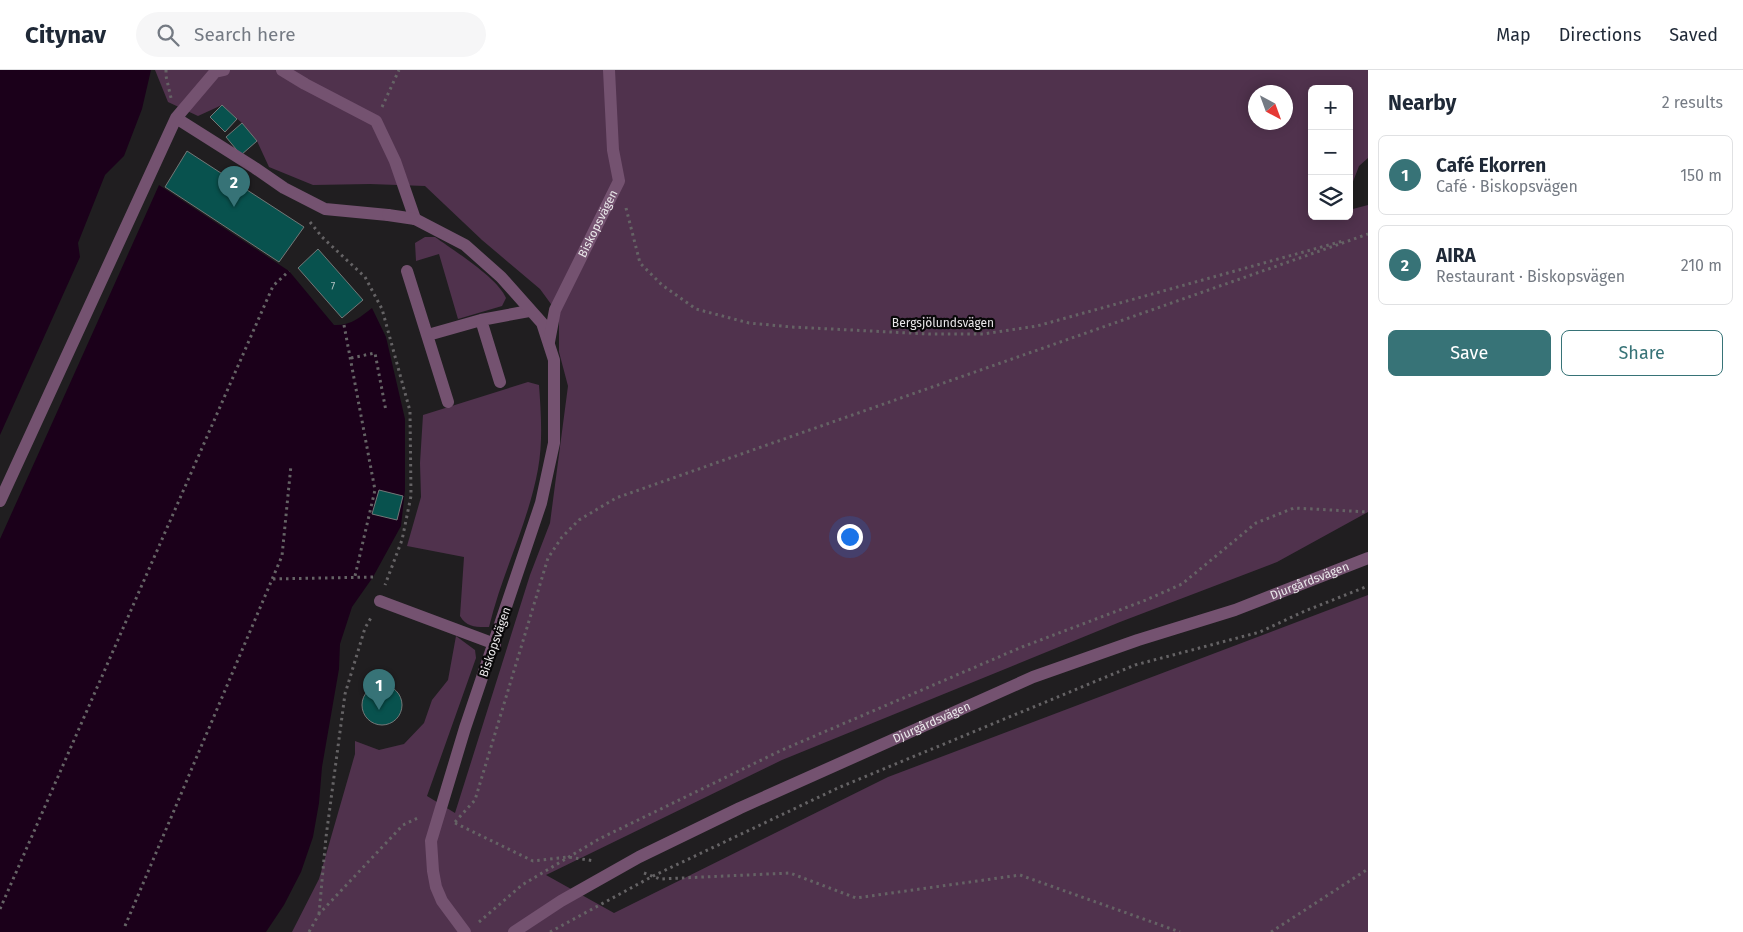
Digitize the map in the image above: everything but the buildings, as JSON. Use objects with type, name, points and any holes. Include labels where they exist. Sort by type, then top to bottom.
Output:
[{"type":"street","points":[[0,501],[176,118],[215,72],[224,70]]},
{"type":"street","points":[[282,70],[376,121],[396,161],[415,218]]},
{"type":"street","name":"Biskopsvägen","points":[[549,342],[555,310],[619,181],[613,150],[609,70]]},
{"type":"street","name":"Biskopsvägen","points":[[176,118],[284,188],[325,209],[415,218],[464,245],[501,278],[542,324],[549,342],[554,360],[554,443],[541,503],[454,761],[431,841],[433,871],[436,887],[442,901],[470,929]]},
{"type":"street","points":[[407,271],[448,402]]},
{"type":"street","points":[[428,335],[481,320],[530,311]]},
{"type":"street","points":[[481,320],[500,382]]},
{"type":"street","name":"Djurgårdsvägen","points":[[514,932],[561,901],[624,865],[740,808],[1033,677],[1138,640],[1235,610],[1368,558]]},
{"type":"street","points":[[380,601],[495,644]]},
{"type":"path","points":[[166,70],[176,118]]},
{"type":"path","points":[[376,121],[399,70]]},
{"type":"path","name":"Bergsjölundsvägen","points":[[619,181],[640,263],[662,285],[696,309],[749,322],[792,328],[930,334],[983,334],[1037,326],[1368,234]]},
{"type":"path","points":[[306,216],[322,237],[365,277],[382,309],[410,411],[411,496],[402,540],[380,601],[365,628],[345,694],[326,837],[319,914]]},
{"type":"path","points":[[1180,932],[1020,874],[856,898],[790,873],[660,879],[624,865],[568,857],[533,861],[454,824],[475,800],[548,558],[562,537],[579,520],[616,498],[1368,234]]},
{"type":"path","points":[[0,909],[273,286],[289,270]]},
{"type":"path","points":[[344,325],[375,490],[355,576]]},
{"type":"path","points":[[351,358],[375,354],[386,411]]},
{"type":"path","points":[[125,926],[282,556],[291,465]]},
{"type":"path","points":[[470,929],[522,885],[600,839],[782,750],[1022,646],[1146,600],[1182,584],[1256,523],[1294,508],[1368,512]]},
{"type":"path","points":[[273,578],[373,577]]},
{"type":"path","points":[[550,932],[653,876],[840,787],[1135,665],[1260,632],[1305,611],[1368,586]]},
{"type":"path","points":[[309,932],[319,914],[403,825],[442,806]]},
{"type":"path","points":[[1271,932],[1368,868]]},
{"type":"shaded area","points":[[0,70],[151,70],[142,109],[124,156],[105,175],[78,243],[80,257],[0,435]]},
{"type":"shaded area","points":[[155,70],[1368,70],[1368,158],[1359,166],[1353,182],[1353,85],[1308,85],[1308,220],[1353,220],[1353,209],[1368,205],[1368,512],[1277,562],[1120,622],[782,760],[546,875],[614,913],[888,777],[1368,595],[1368,932],[292,932],[319,879],[355,754],[355,741],[379,750],[404,744],[424,723],[432,700],[448,680],[456,636],[475,650],[476,658],[427,796],[455,813],[530,575],[550,523],[568,386],[559,352],[559,315],[540,289],[482,240],[425,186],[370,184],[313,185],[269,167],[257,141],[242,123],[222,105],[198,116],[168,102]]},
{"type":"shaded area","points":[[159,185],[289,271],[334,325],[345,324],[359,318],[372,308],[386,337],[405,419],[405,490],[401,526],[373,577],[352,607],[340,644],[339,669],[322,767],[319,803],[313,837],[301,872],[284,905],[266,932],[0,932],[0,539]]},
{"type":"shaded area","points":[[425,237],[435,237],[485,273],[506,298],[502,306],[458,319],[439,254],[416,261],[415,243]]},
{"type":"shaded area","points":[[528,382],[539,385],[541,448],[534,489],[489,627],[473,626],[466,623],[460,616],[464,557],[407,546],[421,497],[420,463],[423,415]]},
{"type":"place","name":"AIRA","points":[[234,207]]},
{"type":"place","name":"Café Ekorren","points":[[379,710]]}]
